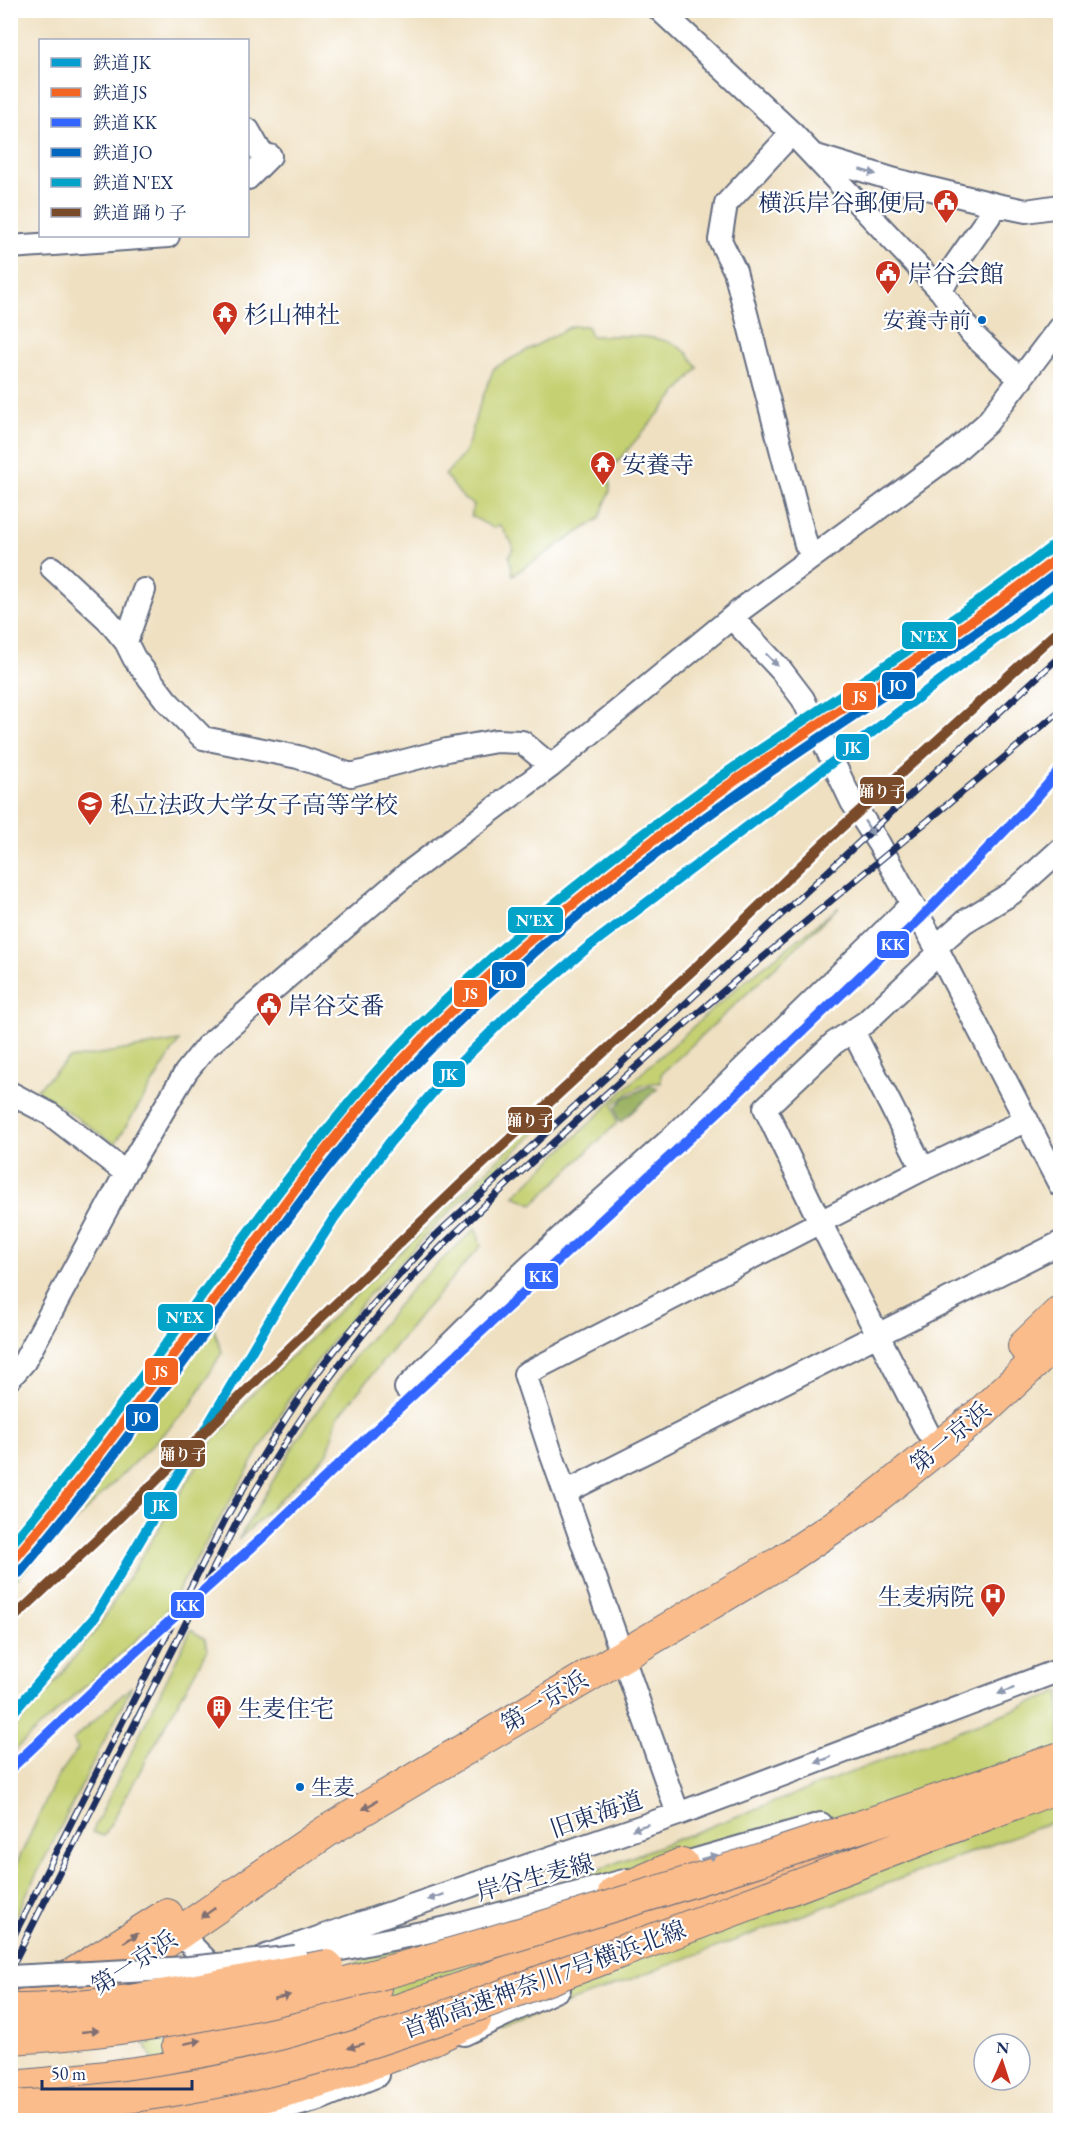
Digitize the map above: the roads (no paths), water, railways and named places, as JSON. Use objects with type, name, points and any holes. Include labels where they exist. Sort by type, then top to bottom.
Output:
[{"type":"highway","name":"第一京浜","points":[[619,1645],[736,1566],[846,1497],[990,1377],[1060,1312]]},
{"type":"highway","name":"第一京浜","points":[[10,2040],[173,1925],[340,1799],[619,1645],[784,1560],[865,1506],[981,1413],[1060,1339]]},
{"type":"highway","name":"首都高速神奈川7号横浜北線","points":[[10,2040],[152,2023],[311,1990],[480,1946],[713,1874],[965,1792],[1060,1756]]},
{"type":"highway","name":"首都高速神奈川7号横浜北線","points":[[10,2107],[79,2101],[203,2084],[324,2056],[443,2018],[1060,1785]]},
{"type":"highway","points":[[949,1828],[1060,1792]]},
{"type":"highway","points":[[10,2087],[87,2080],[172,2067],[265,2049],[309,2037],[440,1996],[639,1924],[834,1858]]},
{"type":"highway","points":[[10,2066],[66,2062],[160,2049],[212,2038],[296,2014],[493,1945],[682,1864]]},
{"type":"highway","points":[[10,2012],[118,2003],[429,1948],[713,1874]]},
{"type":"highway","name":"第一京浜","points":[[10,2012],[173,1925]]},
{"type":"highway","points":[[138,2121],[219,2107],[332,2078],[393,2056],[654,1940]]},
{"type":"street","points":[[660,10],[792,134],[941,291],[972,334],[1021,380]]},
{"type":"street","points":[[249,131],[268,158],[249,177]]},
{"type":"street","points":[[792,134],[726,204],[720,240],[735,271],[806,545],[814,555]]},
{"type":"street","points":[[812,155],[895,180],[1026,211],[1060,206]]},
{"type":"street","points":[[941,291],[955,265],[997,205]]},
{"type":"street","points":[[10,248],[155,237]]},
{"type":"street","points":[[15,1364],[186,1072],[206,1047],[408,873],[551,766],[732,618],[951,455],[987,423],[1060,327]]},
{"type":"street","points":[[52,568],[107,619],[126,642],[134,658],[166,700],[203,738],[298,757],[351,775],[447,750],[496,741],[522,741],[551,766]]},
{"type":"street","points":[[126,642],[144,590]]},
{"type":"street","points":[[732,618],[781,670],[803,699],[852,802],[879,844],[937,950],[1060,1185]]},
{"type":"street","points":[[927,1431],[821,1224],[765,1108],[834,1043],[866,1022],[964,922],[1012,892],[1060,850]]},
{"type":"street","points":[[406,1388],[507,1288],[674,1137],[912,904]]},
{"type":"street","points":[[853,1031],[923,1170]]},
{"type":"street","points":[[10,1093],[50,1114],[126,1173]]},
{"type":"street","points":[[678,1814],[525,1374],[923,1170],[1027,1120]]},
{"type":"street","points":[[566,1492],[1060,1243]]},
{"type":"street","name":"旧東海道","points":[[173,1925],[219,1973],[678,1814],[1060,1670]]},
{"type":"street","name":"岸谷生麦線","points":[[10,1977],[262,1962],[326,1953],[470,1923],[1060,1756]]},
{"type":"street","points":[[243,2121],[319,2099],[362,2083],[834,1858],[1060,1785]]},
{"type":"railway","points":[[10,1943],[227,1516],[294,1407],[346,1337],[435,1236],[1060,656]]},
{"type":"railway","points":[[10,1970],[238,1520],[306,1411],[363,1334],[404,1286],[468,1221],[619,1082],[743,974],[1060,711]]},
{"type":"rail line","name":"N'EX","points":[[10,1546],[83,1456],[289,1178],[351,1101],[417,1028],[526,927],[642,834],[722,776],[972,606],[1053,546]]},
{"type":"rail line","name":"JS","points":[[10,1564],[119,1429],[294,1191],[344,1127],[397,1066],[460,1003],[533,937],[686,816],[978,616],[1060,556]]},
{"type":"rail line","name":"JO","points":[[19,1573],[129,1435],[355,1132],[408,1072],[471,1009],[580,914],[695,824],[981,629],[1060,571]]},
{"type":"rail line","name":"JK","points":[[10,1716],[95,1617],[275,1311],[334,1218],[390,1142],[447,1076],[508,1015],[587,948],[1060,590]]},
{"type":"rail line","name":"踊り子","points":[[10,1621],[100,1537],[278,1359],[462,1183],[694,969],[822,845],[1060,629]]},
{"type":"rail line","name":"KK","points":[[10,1769],[112,1673],[261,1539],[721,1109],[920,919],[1060,770]]},
{"type":"place","name":"横浜岸谷郵便局","points":[[946,225]]},
{"type":"place","name":"岸谷会館","points":[[888,296]]},
{"type":"place","name":"安養寺前","points":[[982,320]]},
{"type":"place","name":"杉山神社","points":[[225,337]]},
{"type":"place","name":"安養寺","points":[[603,487]]},
{"type":"place","name":"私立法政大学女子高等学校","points":[[90,827]]},
{"type":"place","name":"岸谷交番","points":[[269,1028]]},
{"type":"place","name":"生麦病院","points":[[993,1619]]},
{"type":"place","name":"生麦住宅","points":[[219,1731]]},
{"type":"place","name":"生麦","points":[[300,1787]]}]
